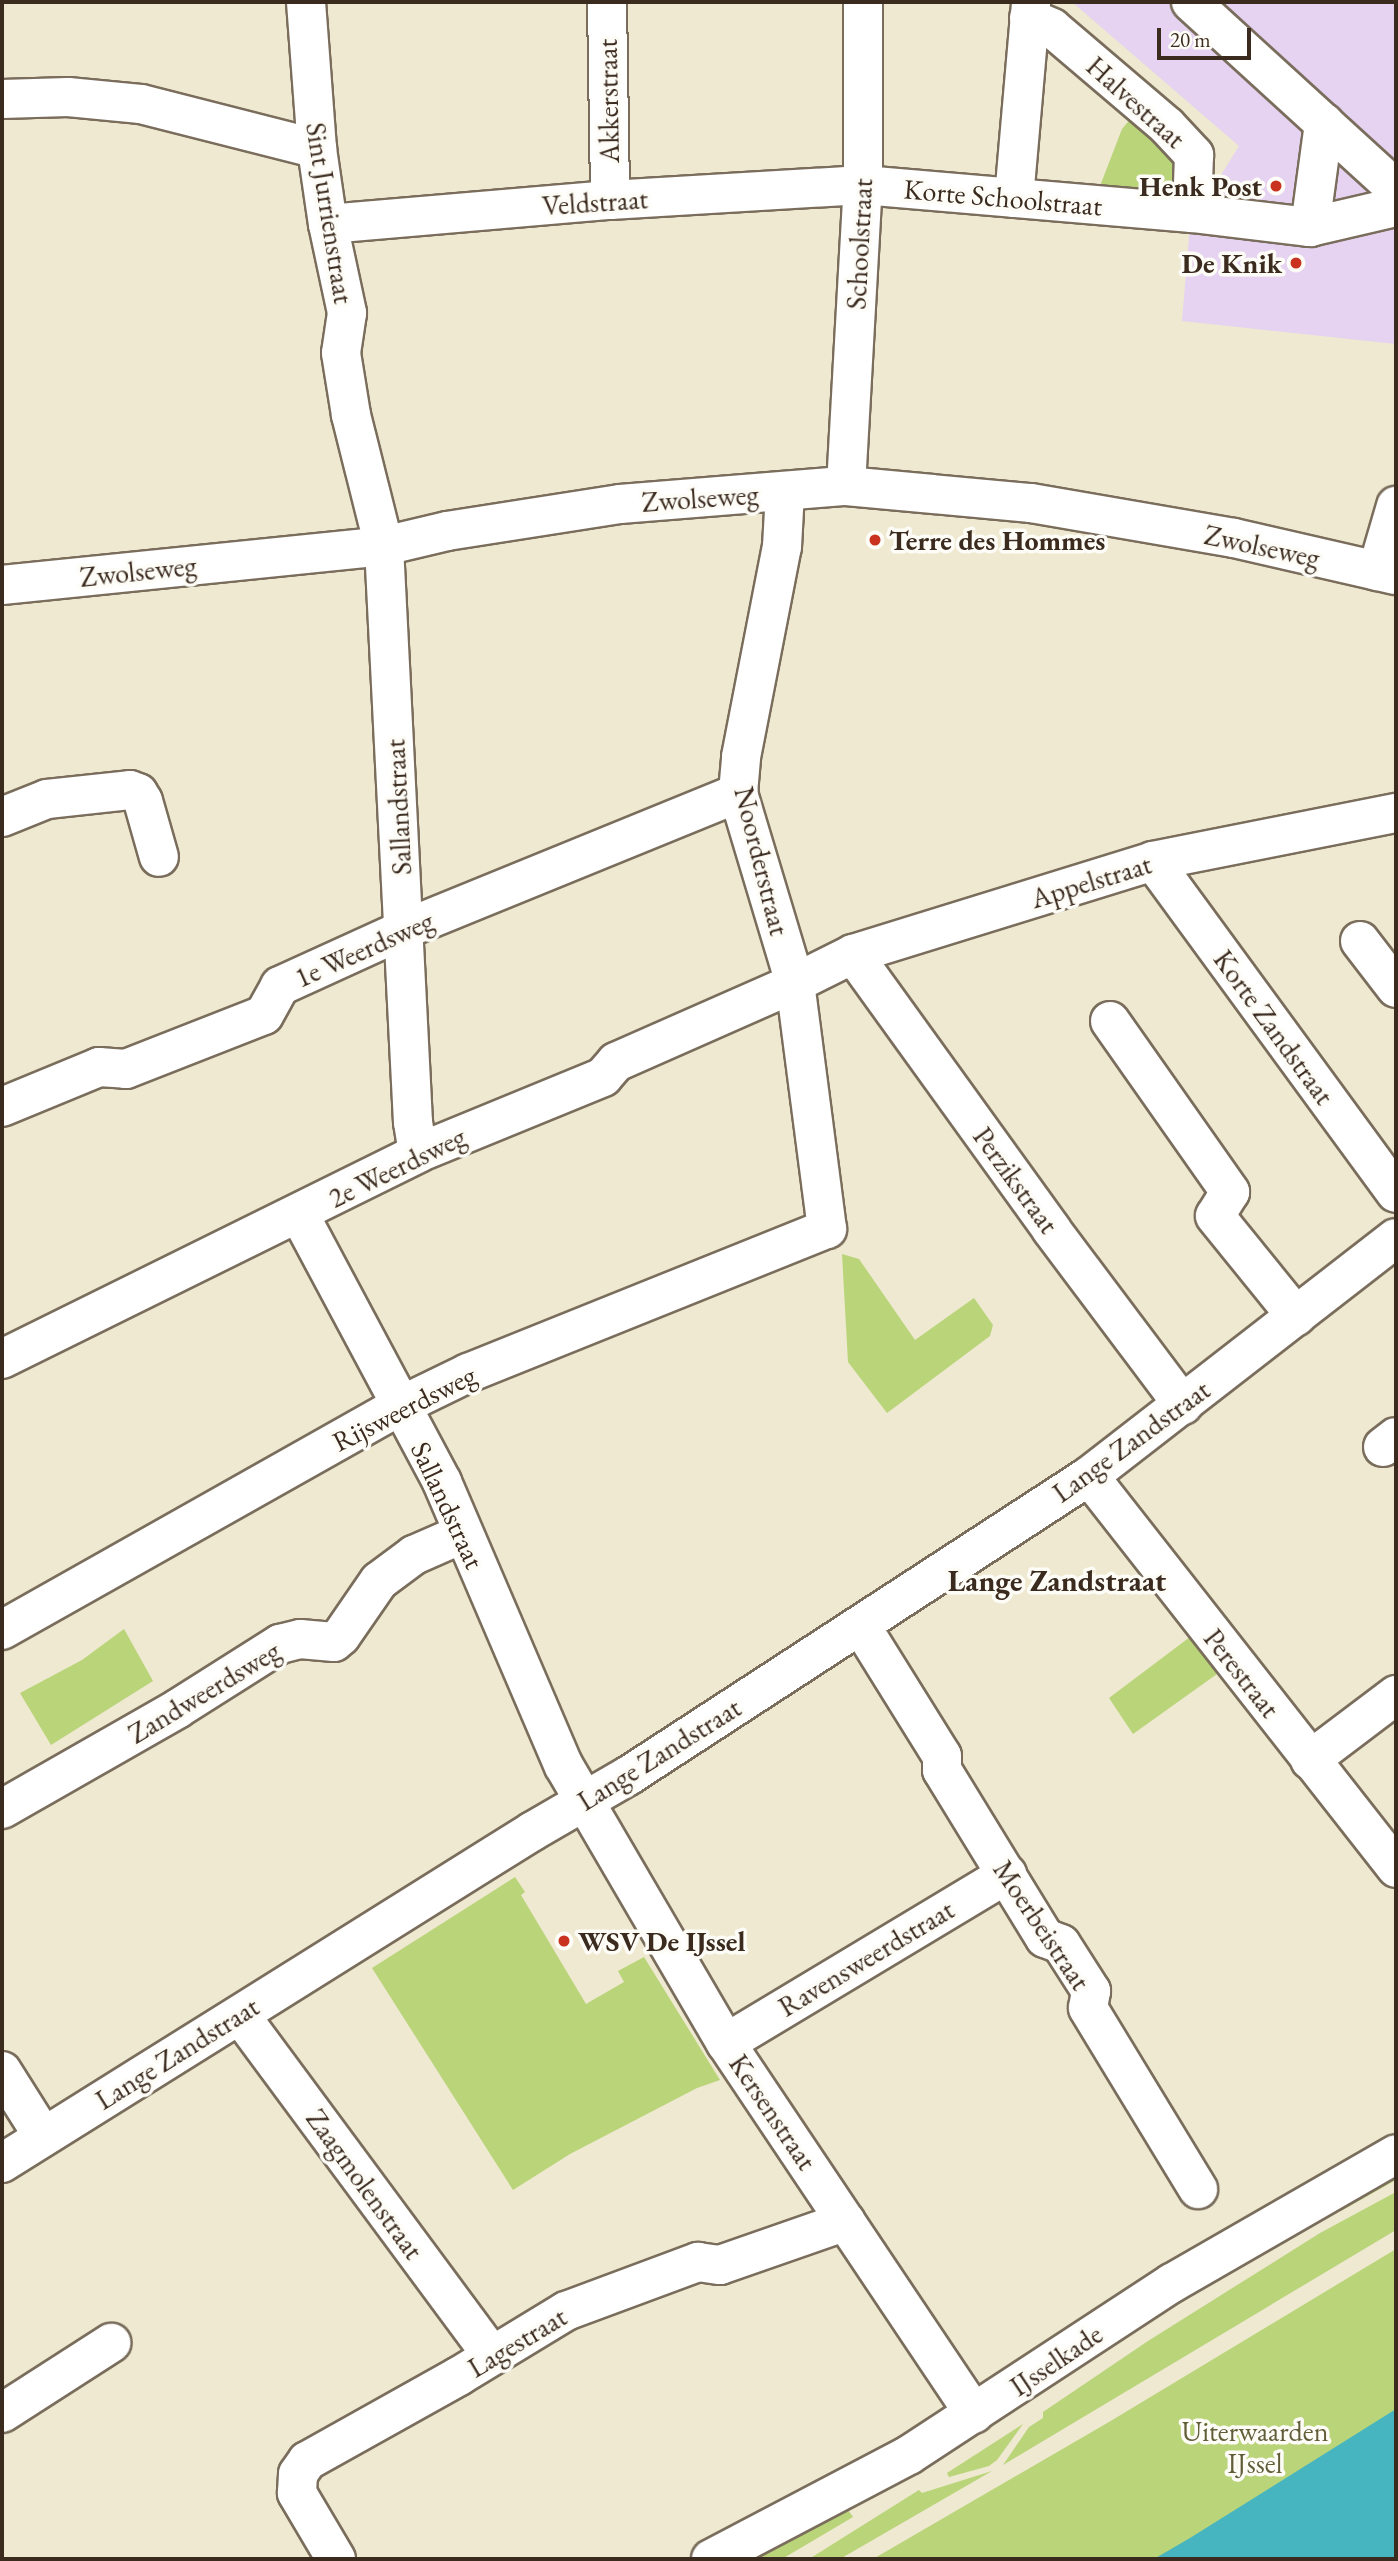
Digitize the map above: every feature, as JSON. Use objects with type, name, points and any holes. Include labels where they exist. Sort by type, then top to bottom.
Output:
[{"type":"street","name":"Sint Jurrienstraat","points":[[306,2],[317,149],[328,223],[347,313],[341,353],[351,415],[384,545]]},
{"type":"street","name":"Akkerstraat","points":[[607,2],[610,200]]},
{"type":"street","name":"Schoolstraat","points":[[846,486],[863,185],[863,2]]},
{"type":"street","points":[[1191,2],[1396,189]]},
{"type":"street","name":"Halvestraat","points":[[1014,198],[1030,10]]},
{"type":"street","name":"Halvestraat","points":[[1030,10],[1167,126],[1194,155],[1192,213]]},
{"type":"street","points":[[2,99],[68,97],[141,104],[317,149]]},
{"type":"street","points":[[1310,226],[1324,123]]},
{"type":"street","name":"Veldstraat","points":[[328,223],[610,200],[863,185]]},
{"type":"street","name":"Korte Schoolstraat","points":[[863,185],[1192,213],[1310,226],[1396,207]]},
{"type":"street","name":"Zwolseweg","points":[[2,585],[384,545],[447,531],[620,504],[846,486],[1031,503],[1234,538],[1387,573]]},
{"type":"street","name":"Noorderstraat","points":[[785,492],[782,547],[741,757],[738,793],[795,983],[827,1229]]},
{"type":"street","points":[[1387,573],[1396,506]]},
{"type":"street","name":"Sallandstraat","points":[[384,545],[413,1122],[418,1153]]},
{"type":"street","points":[[2,817],[47,799],[130,790],[138,793],[143,801],[159,857]]},
{"type":"street","name":"1e Weerdsweg","points":[[2,1107],[99,1066],[126,1069],[264,1015],[280,986],[405,929],[738,793]]},
{"type":"street","name":"Appelstraat","points":[[795,983],[853,954],[1153,861],[1396,813]]},
{"type":"street","name":"Korte Zandstraat","points":[[1153,861],[1396,1193]]},
{"type":"street","points":[[1396,937],[1360,941],[1396,988]]},
{"type":"street","name":"Perzikstraat","points":[[853,954],[1051,1229],[1183,1405]]},
{"type":"street","name":"2e Weerdsweg","points":[[2,1359],[418,1153],[603,1077],[616,1062],[795,983]]},
{"type":"street","points":[[1110,1021],[1230,1192],[1215,1216],[1296,1316]]},
{"type":"street","name":"Sallandstraat","points":[[299,1214],[442,1482],[462,1534],[565,1766],[585,1802]]},
{"type":"street","name":"Rijsweerdsweg","points":[[2,1630],[400,1406],[468,1373],[827,1229]]},
{"type":"street","name":"Lange Zandstraat","points":[[2,2163],[533,1831],[585,1802],[862,1626],[1089,1476],[1396,1238]]},
{"type":"street","name":"Perestraat","points":[[1089,1476],[1396,1868]]},
{"type":"street","name":"Zandweerdsweg","points":[[2,1809],[177,1709],[280,1644],[300,1639],[334,1642],[379,1581],[414,1555],[462,1534]]},
{"type":"street","name":"Moerbeistraat","points":[[862,1626],[942,1756],[942,1770],[1045,1938],[1061,1944],[1091,1991],[1088,2008],[1198,2189]]},
{"type":"street","points":[[1310,1760],[1396,1695]]},
{"type":"street","name":"Kersenstraat","points":[[585,1802],[726,2043],[974,2414]]},
{"type":"street","name":"Ravensweerdstraat","points":[[726,2043],[1007,1874]]},
{"type":"street","name":"Zaagmolenstraat","points":[[240,2015],[491,2354]]},
{"type":"street","points":[[2,2071],[43,2136]]},
{"type":"street","name":"IJsselkade","points":[[711,2559],[909,2455],[1182,2277],[1396,2154]]},
{"type":"street","name":"Lagestraat","points":[[336,2559],[297,2493],[298,2474],[307,2461],[460,2376],[491,2354],[566,2311],[698,2262],[720,2265],[846,2221]]},
{"type":"street","points":[[2,2413],[111,2343]]},
{"type":"shaded area","points":[[1072,2],[1396,2],[1396,344],[1182,321],[1190,225],[1239,146]]},
{"type":"green space","points":[[1136,112],[1184,154],[1177,192],[1100,186],[1122,129]]},
{"type":"green space","points":[[842,1254],[859,1259],[915,1340],[974,1298],[993,1325],[990,1336],[887,1413],[848,1362]]},
{"type":"green space","points":[[124,1629],[153,1681],[51,1745],[20,1693],[82,1660]]},
{"type":"green space","points":[[1190,1637],[1217,1674],[1133,1734],[1109,1698]]},
{"type":"green space","points":[[515,1877],[525,1892],[521,1895],[586,2004],[624,1982],[618,1971],[644,1957],[720,2080],[697,2088],[570,2154],[513,2190],[372,1968]]},
{"type":"green space","points":[[1396,2166],[1396,2180],[1341,2211],[1335,2202]]},
{"type":"green space","points":[[1396,2192],[1396,2230],[1003,2465],[1029,2427],[1043,2418],[1043,2412],[1148,2341],[1320,2233]]},
{"type":"green space","name":"Uiterwaarden IJssel","points":[[1396,2249],[1396,2448],[1211,2559],[873,2559],[1109,2422]]},
{"type":"green space","points":[[1023,2424],[997,2460],[989,2466],[949,2477],[947,2473]]},
{"type":"green space","points":[[992,2471],[840,2559],[809,2559],[919,2490],[922,2493]]},
{"type":"green space","points":[[848,2510],[853,2517],[782,2559],[736,2559]]},
{"type":"water","points":[[1396,2409],[1396,2559],[1154,2559],[1190,2538]]},
{"type":"place","name":"Henk Post","points":[[1276,186]]},
{"type":"place","name":"De Knik","points":[[1296,263]]},
{"type":"place","name":"Terre des Hommes","points":[[875,540]]},
{"type":"place","name":"WSV De IJssel","points":[[564,1941]]},
{"type":"district","name":"Lange Zandstraat","points":[[1057,1581]]}]
